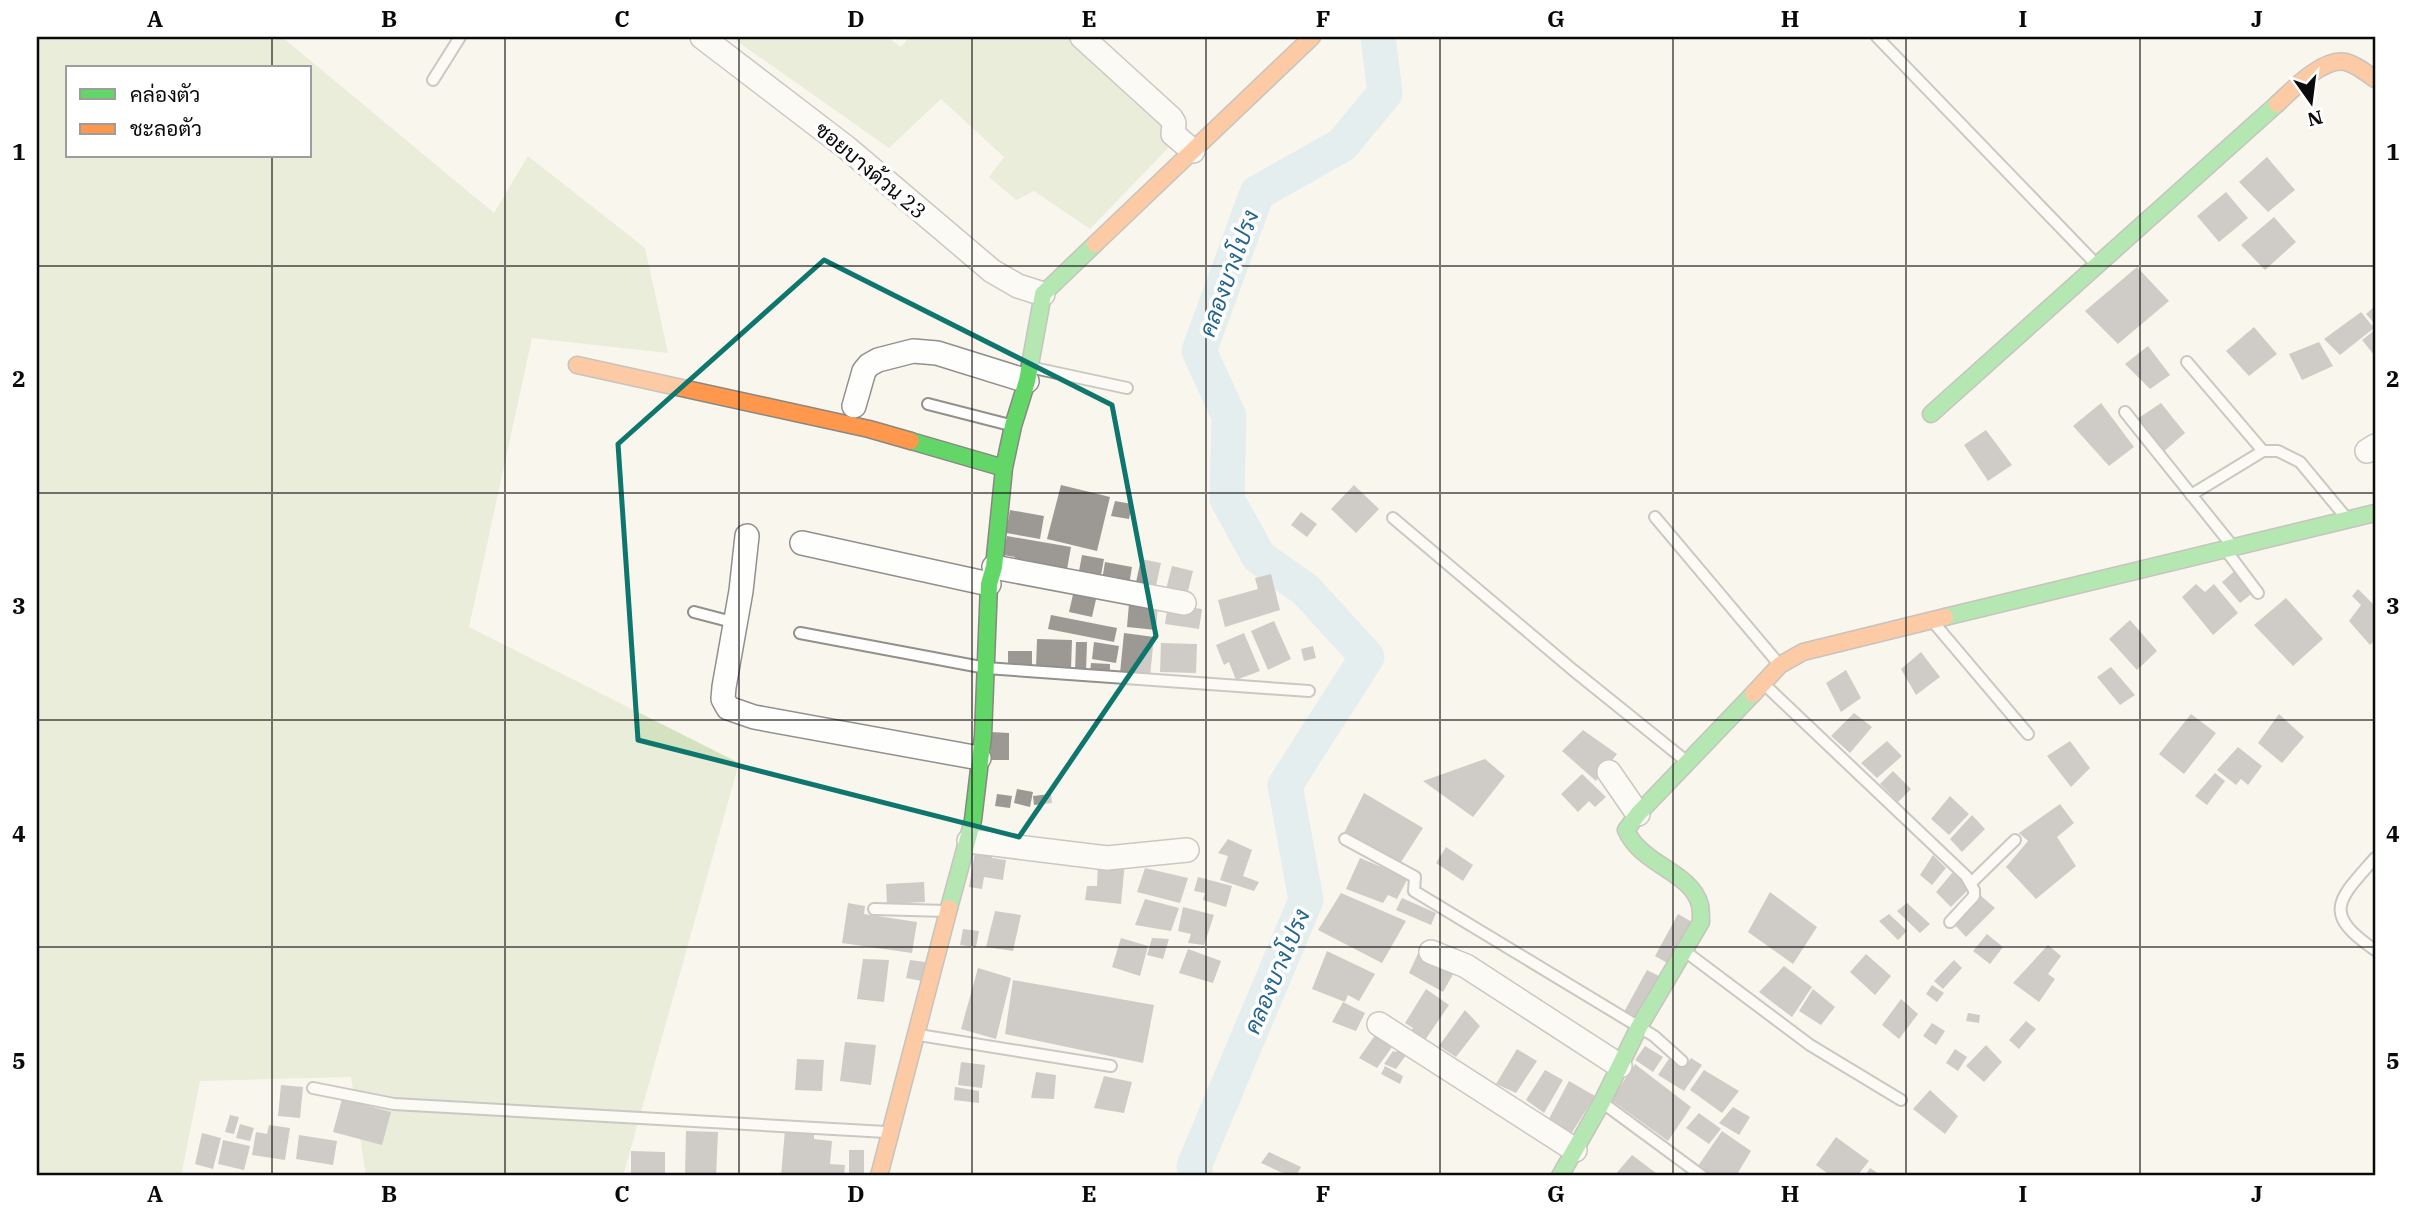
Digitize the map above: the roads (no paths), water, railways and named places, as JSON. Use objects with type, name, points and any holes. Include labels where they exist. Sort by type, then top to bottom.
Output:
[{"type":"street","name":"ซอยบางด้วน 23","points":[[702,37],[846,148],[992,271],[1018,286],[1043,294]]},
{"type":"street","points":[[1082,37],[1171,118],[1173,134],[1193,151]]},
{"type":"street","points":[[879,1176],[971,830],[992,576],[1004,468],[1028,374],[1043,294],[1312,37]]},
{"type":"street","points":[[1931,414],[2302,81],[2327,64],[2342,61],[2354,63],[2375,79]]},
{"type":"street","points":[[853,406],[864,371],[869,365],[878,359],[913,351],[937,353],[1028,374]]},
{"type":"street","points":[[577,365],[869,429],[1004,468]]},
{"type":"street","points":[[1567,1174],[1575,1150],[1639,1027],[1701,922],[1700,904],[1693,890],[1642,852],[1629,839],[1626,830],[1638,814],[1780,666],[1803,652],[2375,513]]},
{"type":"street","points":[[747,536],[723,699],[728,708],[736,712],[979,758]]},
{"type":"street","points":[[802,543],[992,576],[1184,603]]},
{"type":"street","points":[[1609,772],[1638,814]]},
{"type":"street","points":[[971,830],[1107,858],[1187,850]]},
{"type":"street","points":[[1431,952],[1466,965],[1620,1066]]},
{"type":"street","points":[[1379,1024],[1575,1150]]},
{"type":"lane","points":[[433,80],[460,37]]},
{"type":"lane","points":[[1877,37],[2097,265]]},
{"type":"lane","points":[[2187,362],[2263,452]]},
{"type":"lane","points":[[1028,374],[1127,388]]},
{"type":"lane","points":[[928,404],[1013,426]]},
{"type":"lane","points":[[2125,412],[2191,495],[2258,593]]},
{"type":"lane","points":[[2191,495],[2263,452],[2278,452],[2300,462],[2348,520]]},
{"type":"lane","points":[[1656,517],[1780,666]]},
{"type":"lane","points":[[1392,518],[1689,763]]},
{"type":"lane","points":[[694,612],[736,623]]},
{"type":"lane","points":[[1932,621],[2028,734]]},
{"type":"lane","points":[[800,633],[986,668],[1309,691]]},
{"type":"lane","points":[[1763,683],[1971,883],[1974,896],[1950,922]]},
{"type":"lane","points":[[1345,839],[1415,877],[1414,891],[1654,1036],[1682,1061]]},
{"type":"lane","points":[[1971,883],[2015,840]]},
{"type":"lane","points":[[2375,858],[2349,887],[2341,902],[2342,920],[2353,935],[2375,950]]},
{"type":"lane","points":[[874,909],[950,911]]},
{"type":"lane","points":[[1684,950],[1810,1045],[1900,1100]]},
{"type":"lane","points":[[917,1035],[1111,1066]]},
{"type":"lane","points":[[313,1088],[394,1104],[889,1133]]},
{"type":"lane","points":[[1602,1102],[1702,1176]]},
{"type":"waterway","name":"คลองบางโปรง","points":[[1196,1176],[1194,1166],[1306,900],[1285,785],[1367,657],[1306,590],[1259,557],[1227,499],[1229,416],[1199,351],[1257,193],[1342,145],[1385,93],[1378,37]]}]
